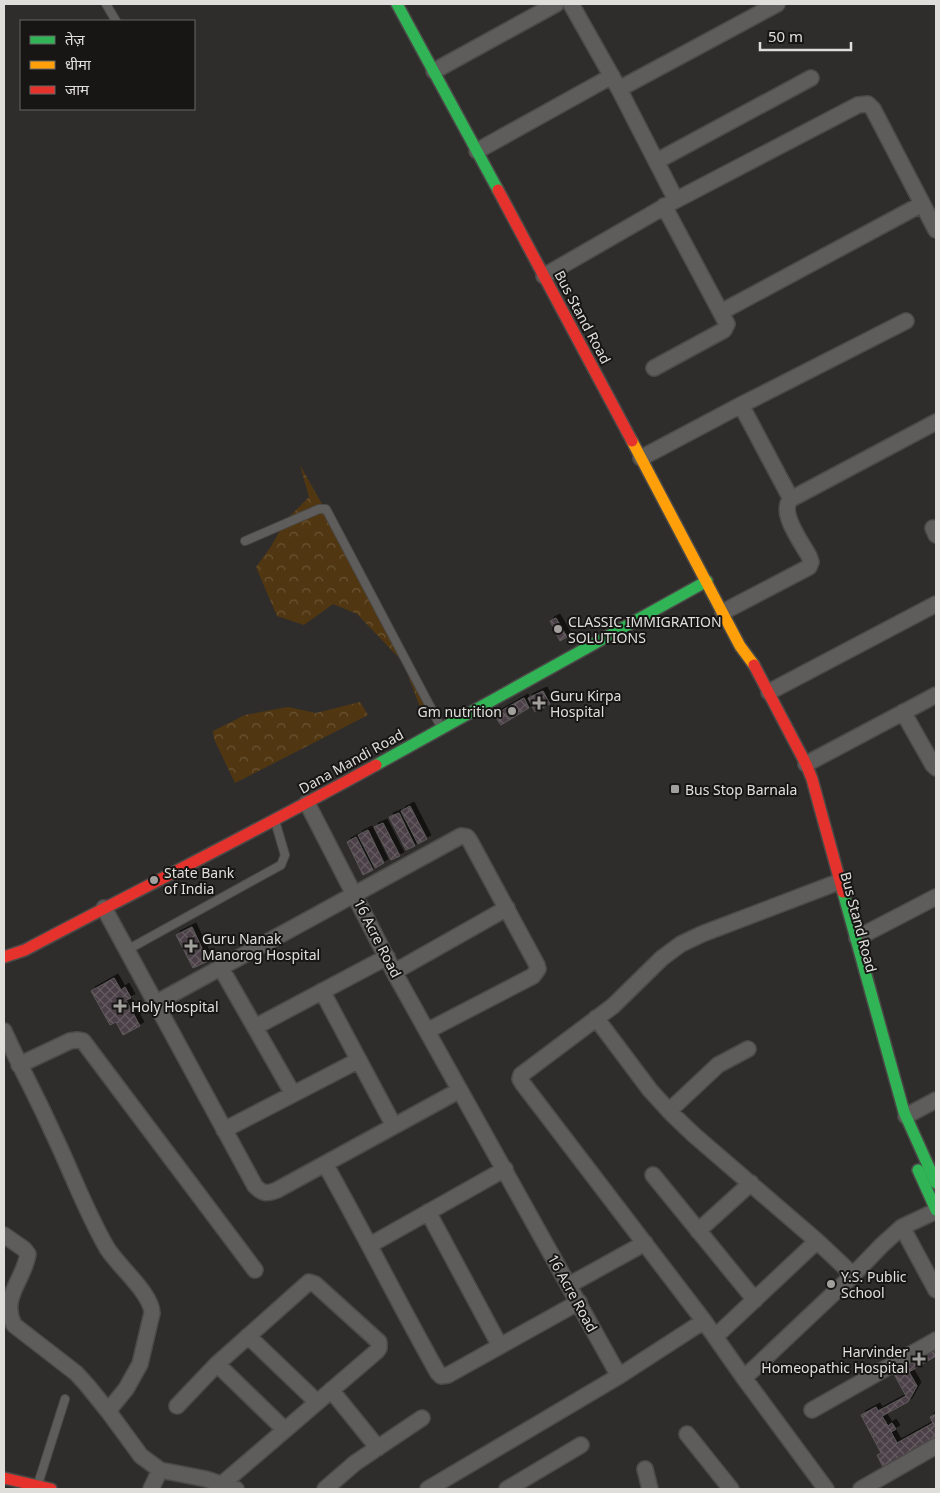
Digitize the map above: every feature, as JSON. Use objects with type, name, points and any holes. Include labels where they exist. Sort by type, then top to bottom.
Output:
[{"type":"street","points":[[434,70],[556,4]]},
{"type":"street","points":[[477,151],[777,4]]},
{"type":"street","name":"Bus Stand Road","points":[[400,5],[707,581],[740,646],[749,676],[794,762],[857,938],[906,1116],[936,1183]]},
{"type":"street","points":[[578,6],[657,160],[670,203],[726,324],[724,330],[654,368]]},
{"type":"street","points":[[657,160],[811,78]]},
{"type":"street","points":[[544,276],[670,203],[864,103],[873,109],[936,230]]},
{"type":"street","points":[[721,312],[922,204]]},
{"type":"street","points":[[641,458],[740,405],[906,321]]},
{"type":"street","points":[[740,405],[791,498]]},
{"type":"street","points":[[723,612],[809,568],[811,562],[809,556],[788,517],[787,502],[791,498],[934,427]]},
{"type":"street","name":"Dana Mandi Road","points":[[4,956],[25,950],[307,803],[707,581]]},
{"type":"street","points":[[769,692],[936,604]]},
{"type":"street","name":"Bus Stand Road","points":[[740,646],[754,664],[806,764],[893,1110],[900,1131],[936,1211]]},
{"type":"street","points":[[806,764],[936,695]]},
{"type":"street","points":[[903,712],[936,768]]},
{"type":"street","name":"16 Acre Road","points":[[307,803],[394,972],[619,1376]]},
{"type":"street","points":[[156,1003],[461,836],[466,837],[470,841],[507,908],[537,965],[536,973],[428,1031]]},
{"type":"street","points":[[826,1489],[744,1378],[716,1336],[520,1079],[523,1072],[613,1006],[662,958],[681,944],[702,934],[837,882]]},
{"type":"street","points":[[857,938],[936,897]]},
{"type":"street","points":[[104,908],[224,1130],[255,1186],[261,1192],[268,1193],[277,1190],[460,1090]]},
{"type":"street","points":[[394,972],[507,908]]},
{"type":"street","points":[[255,1027],[387,957]]},
{"type":"street","points":[[221,968],[294,1094]]},
{"type":"street","points":[[322,991],[394,1126]]},
{"type":"street","points":[[596,1018],[650,1090],[669,1111],[853,1275]]},
{"type":"street","points":[[4,1031],[53,1131],[99,1234],[110,1254],[147,1298],[152,1307],[140,1364],[126,1389],[108,1411]]},
{"type":"street","points":[[19,1065],[70,1041],[78,1040],[83,1042],[255,1270]]},
{"type":"street","points":[[669,1111],[718,1065],[748,1049]]},
{"type":"street","points":[[224,1130],[359,1060]]},
{"type":"street","points":[[906,1116],[936,1100]]},
{"type":"street","points":[[325,1164],[438,1374],[441,1376],[448,1375],[579,1302]]},
{"type":"street","points":[[370,1245],[505,1169]]},
{"type":"street","points":[[653,1175],[755,1300]]},
{"type":"street","points":[[698,1231],[751,1183]]},
{"type":"street","points":[[744,1378],[902,1227],[936,1211]]},
{"type":"street","points":[[428,1212],[500,1346]]},
{"type":"street","points":[[902,1227],[936,1290]]},
{"type":"street","points":[[4,1235],[28,1254],[8,1304],[9,1318],[14,1325],[76,1373],[87,1384],[141,1456],[150,1464],[160,1470],[236,1489]]},
{"type":"street","points":[[716,1336],[817,1241]]},
{"type":"street","points":[[569,1285],[646,1243]]},
{"type":"street","points":[[177,1406],[217,1364],[309,1282],[315,1284],[376,1339],[380,1345],[377,1351],[222,1484]]},
{"type":"street","points":[[428,1489],[619,1376],[704,1321]]},
{"type":"street","points":[[248,1336],[317,1402]]},
{"type":"street","points":[[812,1410],[936,1340]]},
{"type":"street","points":[[217,1364],[285,1430]]},
{"type":"street","points":[[331,1390],[378,1448]]},
{"type":"street","points":[[325,1489],[341,1474],[422,1418]]},
{"type":"street","points":[[686,1434],[731,1489]]},
{"type":"street","points":[[507,1489],[581,1445]]},
{"type":"street","points":[[861,1489],[936,1446]]},
{"type":"street","points":[[645,1469],[650,1489]]},
{"type":"street","points":[[151,1489],[160,1470]]},
{"type":"street","points":[[4,1478],[51,1489]]},
{"type":"lane","points":[[106,4],[115,20]]},
{"type":"lane","points":[[245,541],[319,509],[326,509],[442,728]]},
{"type":"lane","points":[[127,950],[282,864],[285,855],[275,820]]},
{"type":"lane","points":[[37,1486],[65,1399]]},
{"type":"green space","points":[[300,465],[387,619],[433,708],[423,715],[403,662],[357,614],[333,604],[304,625],[277,616],[256,567],[270,548],[286,520],[309,497]]},
{"type":"green space","points":[[360,702],[368,715],[235,783],[214,739],[213,731],[245,715],[288,707],[316,713]]},
{"type":"building","name":"CLASSIC IMMIGRATION SOLUTIONS","points":[[556,618],[567,637],[560,641],[550,621]]},
{"type":"building","points":[[543,691],[550,704],[535,712],[528,698]]},
{"type":"building","name":"Gm nutrition","points":[[524,698],[529,708],[501,725],[494,715]]},
{"type":"building","points":[[410,806],[427,839],[418,844],[401,811]]},
{"type":"building","points":[[399,813],[415,846],[406,850],[389,817]]},
{"type":"building","points":[[383,823],[400,856],[391,860],[374,827]]},
{"type":"building","points":[[368,830],[384,863],[375,868],[358,835]]},
{"type":"building","points":[[356,837],[373,870],[363,875],[347,842]]},
{"type":"building","points":[[192,927],[208,961],[193,968],[176,935]]},
{"type":"building","points":[[114,978],[121,990],[125,987],[131,998],[126,1000],[140,1026],[123,1035],[116,1022],[110,1025],[91,991]]},
{"type":"building","points":[[936,1339],[936,1356],[909,1372],[917,1386],[908,1402],[882,1416],[888,1426],[892,1423],[896,1429],[891,1432],[897,1443],[933,1423],[930,1417],[936,1414],[936,1440],[884,1469],[877,1455],[881,1453],[861,1415],[876,1407],[878,1411],[906,1396],[889,1365]]},
{"type":"traffic: fast","points":[[397,4],[498,190]]},
{"type":"traffic: fast","points":[[376,765],[707,581]]},
{"type":"traffic: fast","points":[[843,892],[904,1112],[936,1183]]},
{"type":"traffic: fast","points":[[918,1170],[936,1210]]},
{"type":"traffic: slow","points":[[632,441],[740,646],[754,665]]},
{"type":"traffic: jam","points":[[498,190],[632,441]]},
{"type":"traffic: jam","points":[[754,665],[812,779],[843,892]]},
{"type":"traffic: jam","points":[[4,957],[25,950],[376,765]]},
{"type":"traffic: jam","points":[[4,1478],[51,1489]]},
{"type":"place","name":"CLASSIC IMMIGRATION SOLUTIONS","points":[[558,629]]},
{"type":"place","name":"Guru Kirpa Hospital","points":[[539,703]]},
{"type":"place","name":"Gm nutrition","points":[[512,711]]},
{"type":"place","name":"Bus Stop Barnala","points":[[675,789]]},
{"type":"place","name":"State Bank of India","points":[[154,880]]},
{"type":"place","name":"Guru Nanak Manorog Hospital","points":[[191,946]]},
{"type":"place","name":"Holy Hospital","points":[[120,1006]]},
{"type":"place","name":"Y.S. Public School","points":[[831,1284]]},
{"type":"place","name":"Harvinder Homeopathic Hospital","points":[[919,1359]]}]
